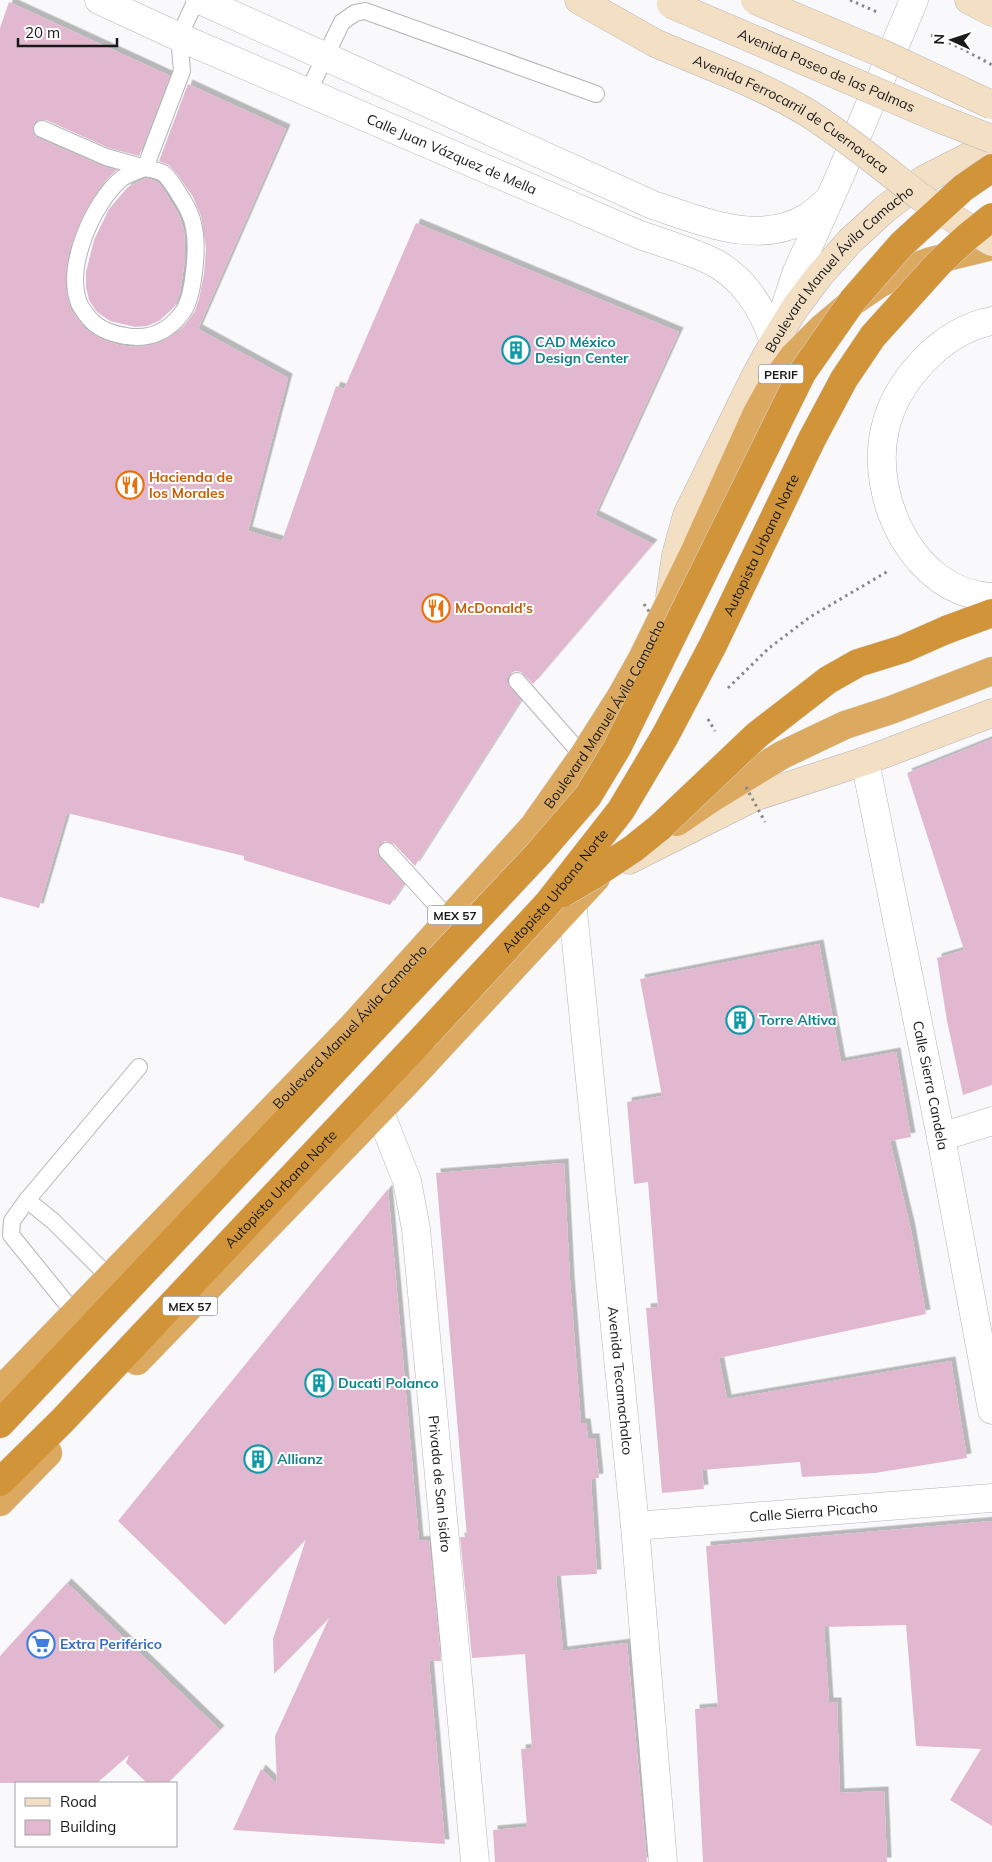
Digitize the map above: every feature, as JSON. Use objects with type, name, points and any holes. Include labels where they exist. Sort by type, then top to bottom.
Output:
[{"type":"highway","points":[[0,1424],[538,854],[588,796],[617,748],[802,373],[853,300],[902,244],[963,188],[992,168]]},
{"type":"highway","name":"Autopista Urbana Norte","points":[[0,1482],[62,1421],[423,1038],[561,902],[621,810],[665,736],[713,645],[812,439],[844,379],[873,336],[938,264],[992,217]]},
{"type":"highway","name":"Boulevard Manuel Ávila Camacho","points":[[0,1391],[345,1034],[533,827],[583,756],[620,698],[643,657],[693,555],[757,414],[773,384],[807,342],[854,301],[906,270],[992,244]]},
{"type":"highway","points":[[561,902],[592,876],[640,842],[685,804],[757,735],[828,680],[858,663],[903,650],[946,630],[992,613]]},
{"type":"highway","points":[[946,688],[974,671],[992,654]]},
{"type":"highway","points":[[593,880],[712,798],[782,755],[845,725],[992,670]]},
{"type":"highway","name":"MEX 57","points":[[0,1502],[379,1110],[561,902],[593,880]]},
{"type":"main road","name":"Avenida Ferrocarril de Cuernavaca","points":[[579,0],[655,43],[771,93],[806,112],[844,137],[918,195],[992,244]]},
{"type":"main road","points":[[755,0],[881,53],[992,105]]},
{"type":"main road","points":[[969,0],[992,12]]},
{"type":"main road","name":"Avenida Paseo de las Palmas","points":[[666,2],[938,118],[992,139]]},
{"type":"main road","name":"Boulevard Manuel Ávila Camacho","points":[[670,602],[676,555],[687,515],[774,342],[795,308],[819,276],[850,241],[885,208],[923,180],[992,146]]},
{"type":"main road","points":[[593,880],[754,797],[865,761],[992,714]]},
{"type":"street","name":"Calle Juan Vázquez de Mella","points":[[99,0],[179,37],[640,235],[710,260],[734,276],[747,289],[760,309],[774,342]]},
{"type":"street","points":[[198,0],[653,205],[711,224],[739,231],[776,229],[794,224],[829,200]]},
{"type":"street","points":[[774,342],[796,274],[914,0]]},
{"type":"street","points":[[640,235],[653,205]]},
{"type":"street","points":[[992,321],[968,327],[945,342],[924,360],[905,383],[890,408],[884,431],[882,454],[884,482],[891,508],[902,535],[914,556],[930,573],[944,582],[973,594],[992,597]]},
{"type":"street","name":"Calle Sierra Candela","points":[[865,761],[988,1365],[992,1410]]},
{"type":"street","name":"Avenida Tecamachalco","points":[[561,902],[635,1526],[663,1862]]},
{"type":"street","name":"Privada de San Isidro","points":[[379,1110],[407,1181],[416,1229],[475,1862]]},
{"type":"street","points":[[941,1137],[992,1121]]},
{"type":"street","name":"Calle Sierra Picacho","points":[[635,1526],[992,1498]]},
{"type":"lane","points":[[42,129],[106,157],[145,168],[164,173],[190,213],[196,247],[193,280],[183,312],[161,332],[150,337],[136,338],[112,334],[90,320],[79,303],[76,289],[77,263],[91,217],[106,194],[122,178],[145,168],[182,72],[179,37],[198,0]]},
{"type":"lane","points":[[308,92],[342,22],[355,13],[365,11],[596,94]]},
{"type":"lane","points":[[517,681],[583,756]]},
{"type":"lane","points":[[388,851],[450,920]]},
{"type":"lane","points":[[75,1314],[11,1235],[12,1221],[27,1200],[139,1067]]},
{"type":"lane","points":[[27,1200],[53,1221],[110,1278]]},
{"type":"path","points":[[850,0],[884,15]]},
{"type":"path","points":[[934,37],[961,48],[992,65]]},
{"type":"path","points":[[754,663],[786,634],[810,617],[914,556]]},
{"type":"building","points":[[9,2],[170,76],[139,156],[109,148],[46,120],[36,121],[33,125],[34,134],[38,138],[102,166],[116,170],[102,184],[83,215],[69,251],[66,271],[66,290],[71,310],[85,329],[102,339],[119,345],[133,347],[161,342],[184,326],[195,311],[204,274],[206,248],[201,216],[193,197],[177,174],[169,165],[159,161],[188,84],[286,129],[198,329],[288,378],[248,531],[282,541],[336,386],[344,389],[416,223],[679,332],[595,515],[653,544],[533,684],[521,672],[515,671],[507,678],[507,683],[521,700],[415,866],[394,844],[385,841],[380,844],[377,853],[379,857],[404,884],[390,905],[244,860],[244,856],[67,813],[39,908],[0,897],[0,28]]},
{"type":"building","points":[[146,178],[160,184],[179,215],[184,230],[185,259],[180,293],[174,307],[159,321],[147,326],[135,327],[110,321],[97,312],[89,300],[86,287],[86,272],[94,240],[109,209],[128,187]]},
{"type":"building","points":[[992,739],[992,1085],[963,1095],[947,1021],[937,958],[964,950],[907,773]]},
{"type":"building","points":[[819,944],[841,1062],[896,1052],[911,1137],[890,1141],[911,1230],[926,1314],[719,1358],[727,1399],[951,1361],[967,1458],[875,1473],[802,1477],[800,1462],[702,1470],[704,1489],[662,1493],[646,1308],[658,1307],[648,1182],[634,1184],[627,1102],[662,1096],[640,979]]},
{"type":"building","points":[[564,1163],[570,1280],[581,1423],[586,1423],[588,1438],[595,1438],[599,1478],[591,1479],[597,1574],[556,1576],[563,1651],[627,1643],[647,1862],[495,1862],[493,1830],[527,1827],[521,1749],[532,1748],[525,1654],[472,1658],[460,1537],[467,1537],[436,1173]]},
{"type":"building","points":[[388,1189],[419,1541],[429,1540],[441,1661],[429,1661],[445,1844],[233,1830],[261,1769],[277,1784],[275,1736],[329,1618],[274,1674],[273,1639],[306,1539],[225,1625],[118,1521]]},
{"type":"building","points":[[992,1521],[992,1826],[950,1800],[981,1749],[916,1746],[906,1625],[824,1627],[829,1702],[837,1702],[840,1793],[884,1791],[887,1862],[703,1862],[695,1709],[718,1707],[706,1546]]},
{"type":"building","points":[[67,1583],[220,1730],[169,1782],[146,1782],[126,1763],[129,1755],[98,1782],[0,1783],[0,1656]]},
{"type":"place","name":"CAD México Design Center","points":[[516,350]]},
{"type":"place","name":"Hacienda de los Morales","points":[[130,485]]},
{"type":"place","name":"McDonald's","points":[[436,608]]},
{"type":"place","name":"Torre Altiva","points":[[740,1020]]},
{"type":"place","name":"Ducati Polanco","points":[[319,1383]]},
{"type":"place","name":"Allianz","points":[[258,1459]]},
{"type":"place","name":"Extra Periférico","points":[[41,1644]]}]
